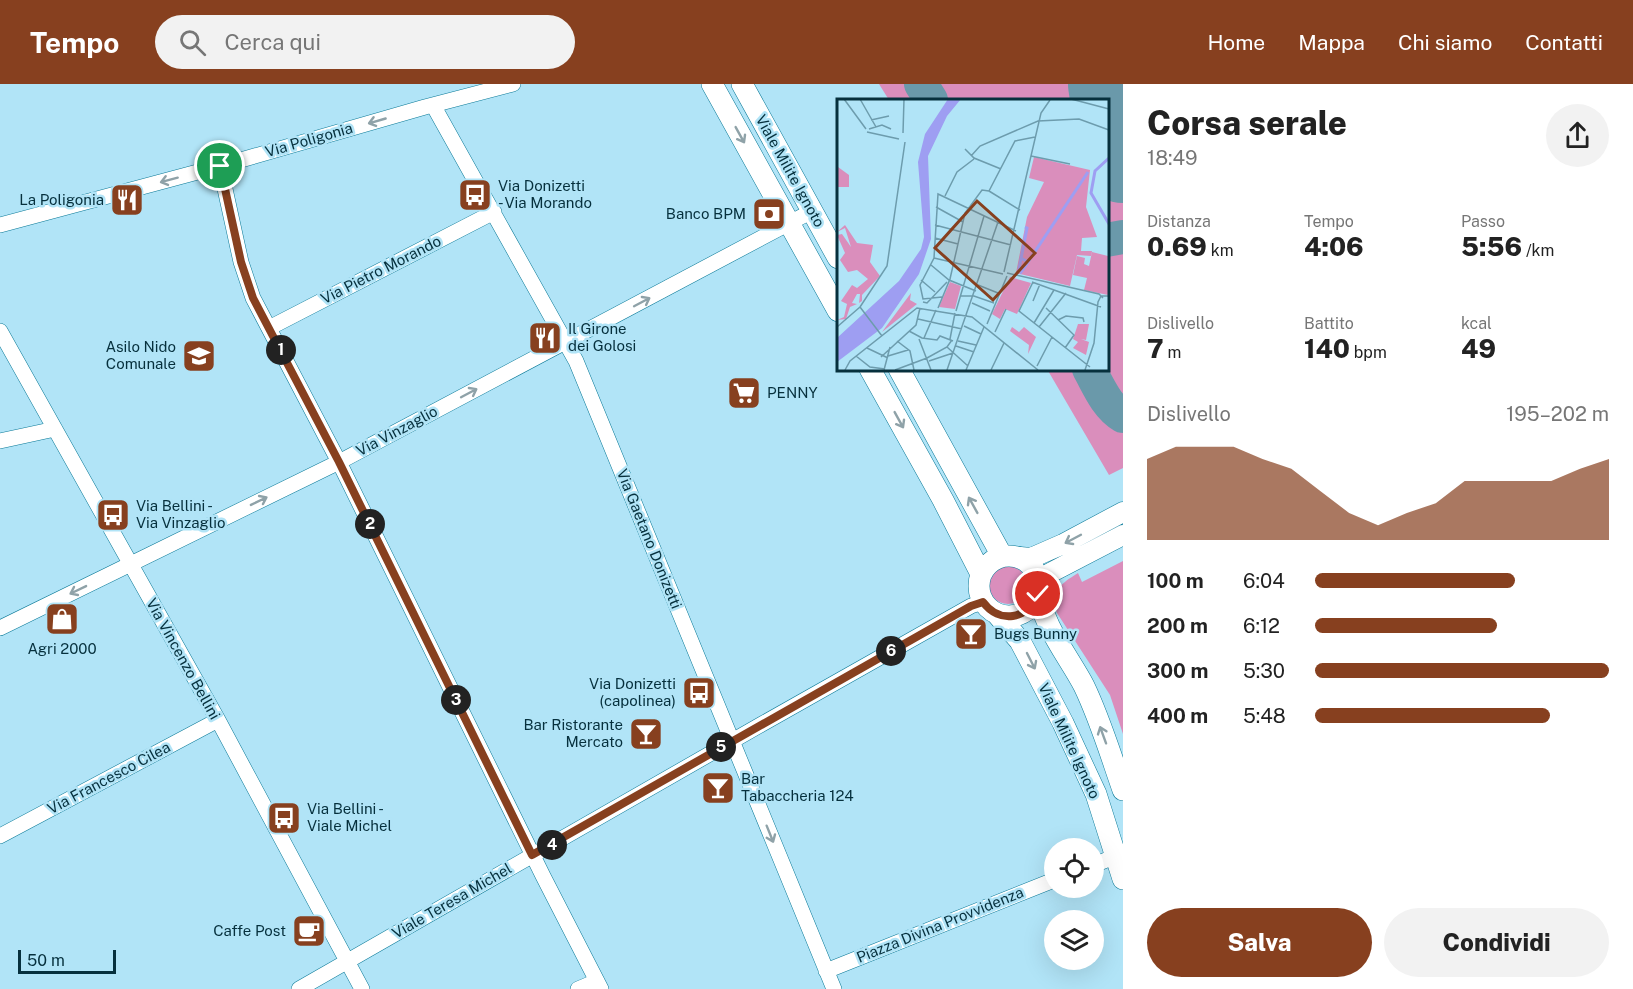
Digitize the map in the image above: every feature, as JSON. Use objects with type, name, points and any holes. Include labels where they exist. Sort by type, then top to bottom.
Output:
[{"type":"main road","name":"Viale Milite Ignoto","points":[[712,84],[837,309]]},
{"type":"main road","name":"Viale Milite Ignoto","points":[[742,84],[837,256]]},
{"type":"main road","points":[[871,370],[944,500],[981,574]]},
{"type":"main road","points":[[899,370],[1011,557]]},
{"type":"main road","points":[[1011,557],[1029,563],[1039,581],[1039,591],[1034,603],[1025,612],[1010,616],[990,608],[978,588],[981,574],[990,561],[1011,557]]},
{"type":"main road","name":"Viale Milite Ignoto","points":[[1039,591],[1040,604],[1045,617],[1093,707],[1123,790]]},
{"type":"main road","name":"Viale Milite Ignoto","points":[[990,608],[1020,641],[1063,723],[1096,794],[1123,879]]},
{"type":"street","name":"Via Poligonia","points":[[0,225],[513,84]]},
{"type":"street","name":"Via Gaetano Donizetti","points":[[433,105],[576,362],[834,989]]},
{"type":"street","points":[[220,166],[241,262],[253,298],[339,462],[532,855],[599,985],[578,989]]},
{"type":"street","name":"Via Vinzaglio","points":[[0,628],[339,462],[812,211]]},
{"type":"street","name":"Via Pietro Morando","points":[[269,328],[494,212]]},
{"type":"street","name":"Via Vincenzo Bellini","points":[[0,331],[218,720],[362,989]]},
{"type":"street","points":[[0,441],[55,429]]},
{"type":"street","points":[[1011,557],[1031,558],[1123,512]]},
{"type":"street","points":[[1039,591],[1050,573],[1123,535]]},
{"type":"street","name":"Viale Teresa Michel","points":[[299,989],[964,610],[990,608]]},
{"type":"street","name":"Via Francesco Cilea","points":[[0,836],[218,720]]},
{"type":"street","points":[[1104,861],[1116,856]]},
{"type":"street","name":"Piazza Divina Provvidenza","points":[[826,971],[1044,884]]},
{"type":"shaded area","points":[[879,84],[1123,84],[1123,468],[1109,475],[1048,370],[1108,370],[1108,99],[888,99]]},
{"type":"shaded area","points":[[1123,561],[1123,734],[1110,695],[1057,613],[1054,599],[1058,589],[1078,573],[1082,582]]},
{"type":"shaded area","points":[[1008,566],[1021,572],[1027,585],[1021,598],[1008,604],[995,598],[989,585],[995,572]]},
{"type":"taxiway","points":[[921,84],[930,99]]},
{"type":"taxiway","points":[[1108,240],[1123,237]]},
{"type":"taxiway","points":[[1090,370],[1107,401],[1123,416]]},
{"type":"runway","points":[[1112,84],[1123,159]]},
{"type":"place","name":"Via Donizetti - Via Morando","points":[[475,195]]},
{"type":"place","name":"La Poligonia","points":[[127,200]]},
{"type":"place","name":"Banco BPM","points":[[769,214]]},
{"type":"place","name":"Il Girone dei Golosi","points":[[545,338]]},
{"type":"place","name":"Asilo Nido Comunale","points":[[199,356]]},
{"type":"place","name":"PENNY","points":[[744,393]]},
{"type":"place","name":"Via Bellini - Via Vinzaglio","points":[[113,515]]},
{"type":"place","name":"Agri 2000","points":[[62,619]]},
{"type":"place","name":"Bugs Bunny","points":[[971,634]]},
{"type":"place","name":"Via Donizetti (capolinea)","points":[[699,693]]},
{"type":"place","name":"Bar Ristorante Mercato","points":[[646,734]]},
{"type":"place","name":"Bar Tabaccheria 124","points":[[718,788]]},
{"type":"place","name":"Via Bellini - Viale Michel","points":[[284,818]]},
{"type":"place","name":"Caffe Post","points":[[309,931]]},
{"type":"route","points":[[220,166],[241,262],[253,298],[339,462],[532,855],[971,606],[983,602],[997,614],[1016,615],[1030,608],[1038,594]]}]
